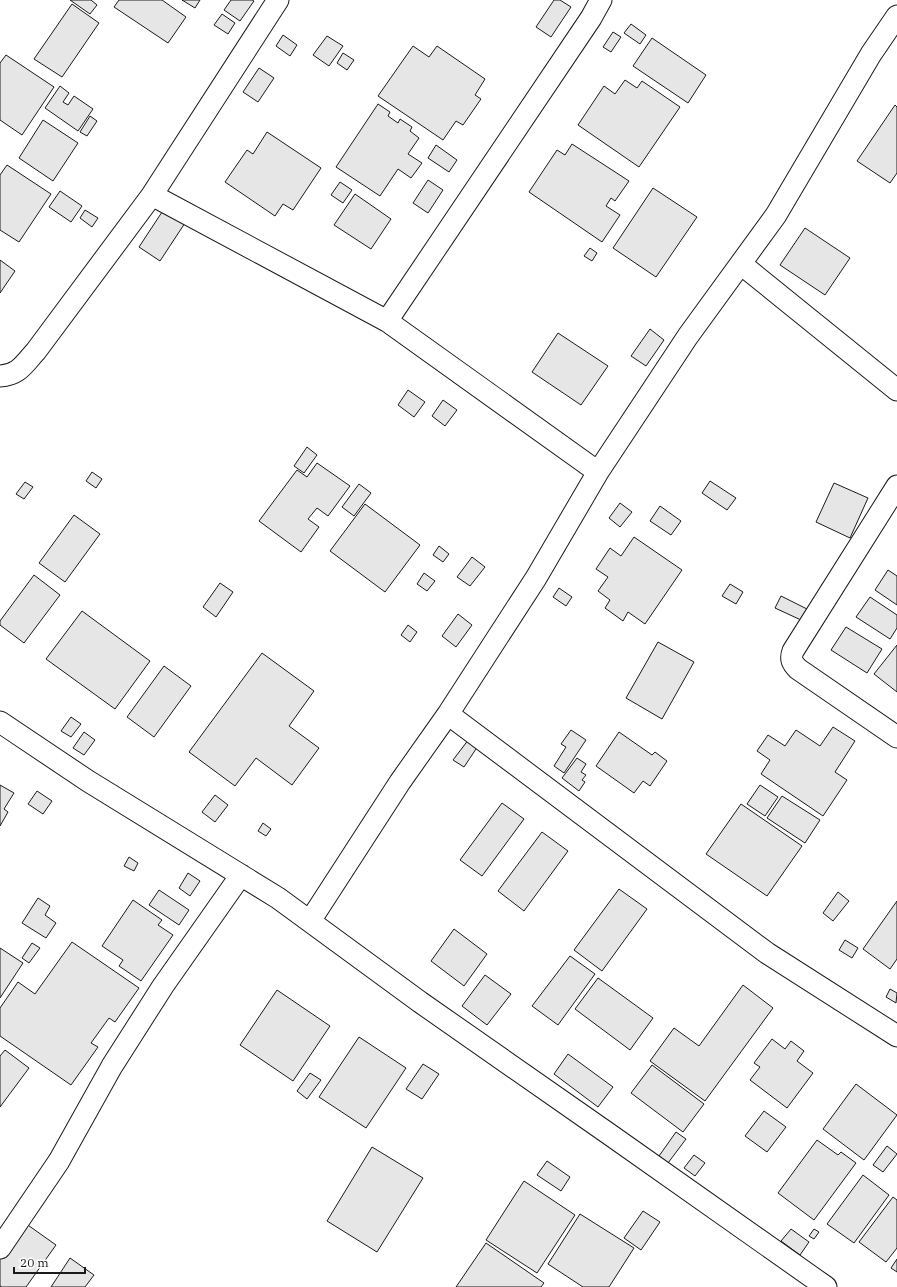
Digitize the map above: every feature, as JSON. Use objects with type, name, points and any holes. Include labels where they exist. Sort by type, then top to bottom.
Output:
[{"type":"street","points":[[0,376],[7,376],[16,372],[36,351],[152,195],[278,0]]},
{"type":"street","points":[[387,321],[582,31],[601,0]]},
{"type":"street","points":[[310,921],[400,782],[448,714],[536,578],[598,472],[688,336],[776,215],[871,54],[897,16]]},
{"type":"street","points":[[152,195],[387,321],[598,472]]},
{"type":"street","points":[[741,264],[897,390]]},
{"type":"street","points":[[897,486],[793,651],[791,657],[793,663],[798,669],[897,737]]},
{"type":"street","points":[[448,714],[767,953],[897,1036]]},
{"type":"street","points":[[0,722],[88,781],[278,898],[420,1002],[826,1287]]},
{"type":"street","points":[[0,1248],[59,1160],[112,1066],[163,986],[241,875]]},
{"type":"building","points":[[70,0],[91,0],[97,5],[90,14]]},
{"type":"building","points":[[119,0],[162,0],[186,17],[168,43],[114,7]]},
{"type":"building","points":[[182,0],[200,0],[195,8]]},
{"type":"building","points":[[231,0],[254,1],[240,21],[224,10]]},
{"type":"building","points":[[554,0],[560,0],[571,7],[551,37],[536,27]]},
{"type":"building","points":[[72,4],[99,23],[62,77],[34,59]]},
{"type":"building","points":[[222,14],[235,23],[228,34],[214,25]]},
{"type":"building","points":[[631,24],[646,35],[640,44],[624,33]]},
{"type":"building","points":[[613,32],[621,37],[611,52],[603,47]]},
{"type":"building","points":[[283,35],[297,45],[290,56],[276,46]]},
{"type":"building","points":[[327,36],[343,46],[329,66],[313,55]]},
{"type":"building","points":[[652,38],[706,75],[688,103],[633,66]]},
{"type":"building","points":[[413,46],[429,57],[437,46],[485,79],[475,95],[481,99],[463,125],[456,121],[443,140],[378,96]]},
{"type":"building","points":[[343,53],[354,60],[347,70],[337,63]]},
{"type":"building","points":[[6,55],[54,87],[22,135],[0,120],[0,63]]},
{"type":"building","points":[[259,68],[274,78],[258,102],[243,92]]},
{"type":"building","points":[[625,80],[637,88],[642,81],[680,107],[639,167],[578,125],[604,86],[615,94]]},
{"type":"building","points":[[60,86],[69,93],[63,102],[68,105],[74,96],[93,109],[78,131],[45,108]]},
{"type":"building","points":[[378,104],[390,112],[388,116],[398,123],[400,119],[412,127],[410,131],[419,138],[408,154],[422,163],[411,178],[398,169],[380,196],[336,167]]},
{"type":"building","points":[[895,105],[897,107],[897,173],[890,183],[857,161]]},
{"type":"building","points":[[90,116],[97,121],[87,136],[80,132]]},
{"type":"building","points":[[43,120],[78,143],[53,181],[19,158]]},
{"type":"building","points":[[267,132],[321,168],[293,210],[283,204],[275,216],[225,182],[247,150],[253,154]]},
{"type":"building","points":[[572,144],[629,181],[615,201],[611,198],[606,206],[620,215],[602,242],[529,192],[557,150],[565,155]]},
{"type":"building","points":[[436,145],[457,160],[449,172],[428,158]]},
{"type":"building","points":[[7,165],[51,194],[19,242],[0,230],[0,175]]},
{"type":"building","points":[[428,180],[443,190],[428,213],[413,203]]},
{"type":"building","points":[[340,182],[352,190],[343,203],[331,195]]},
{"type":"building","points":[[653,188],[697,217],[656,277],[613,248]]},
{"type":"building","points":[[60,191],[82,206],[71,222],[49,207]]},
{"type":"building","points":[[355,194],[391,219],[371,249],[334,225]]},
{"type":"building","points":[[164,209],[185,223],[160,261],[139,247]]},
{"type":"building","points":[[85,210],[98,218],[92,227],[80,218]]},
{"type":"building","points":[[805,228],[850,258],[825,295],[780,265]]},
{"type":"building","points":[[590,248],[597,253],[592,261],[584,256]]},
{"type":"building","points":[[0,260],[15,271],[0,293]]},
{"type":"building","points":[[650,329],[664,340],[646,366],[631,356]]},
{"type":"building","points":[[558,333],[608,366],[581,405],[532,372]]},
{"type":"building","points":[[408,390],[425,402],[414,417],[398,405]]},
{"type":"building","points":[[443,400],[457,410],[445,426],[432,416]]},
{"type":"building","points":[[307,447],[317,455],[304,473],[294,466]]},
{"type":"building","points":[[317,463],[350,486],[328,516],[317,508],[308,519],[319,527],[301,552],[259,521],[297,470],[307,477]]},
{"type":"building","points":[[92,472],[102,479],[96,488],[86,481]]},
{"type":"building","points":[[710,481],[736,498],[727,510],[702,493]]},
{"type":"building","points":[[25,482],[33,487],[24,499],[16,494]]},
{"type":"building","points":[[834,483],[868,498],[850,538],[816,522]]},
{"type":"building","points":[[359,484],[371,493],[354,516],[342,507]]},
{"type":"building","points":[[620,503],[632,512],[620,527],[609,518]]},
{"type":"building","points":[[365,504],[420,545],[385,592],[330,551]]},
{"type":"building","points":[[660,506],[681,521],[671,535],[650,521]]},
{"type":"building","points":[[74,515],[100,534],[65,582],[39,563]]},
{"type":"building","points":[[634,537],[682,570],[645,624],[628,612],[623,621],[605,608],[610,600],[598,591],[608,577],[596,569],[610,548],[621,556]]},
{"type":"building","points":[[439,546],[449,554],[443,562],[433,555]]},
{"type":"building","points":[[472,557],[485,567],[470,586],[457,577]]},
{"type":"building","points":[[888,570],[897,576],[897,605],[875,590]]},
{"type":"building","points":[[424,573],[435,581],[427,591],[417,584]]},
{"type":"building","points":[[34,575],[60,595],[24,643],[0,625],[0,621]]},
{"type":"building","points":[[220,583],[233,592],[216,617],[203,607]]},
{"type":"building","points":[[730,584],[743,592],[736,604],[722,596]]},
{"type":"building","points":[[559,588],[572,597],[566,606],[553,597]]},
{"type":"building","points":[[781,596],[807,609],[801,620],[775,608]]},
{"type":"building","points":[[870,597],[897,615],[897,628],[890,639],[856,617]]},
{"type":"building","points":[[82,611],[150,661],[115,709],[46,659]]},
{"type":"building","points":[[458,614],[472,625],[456,647],[442,636]]},
{"type":"building","points":[[408,625],[417,632],[410,642],[401,635]]},
{"type":"building","points":[[846,627],[882,649],[867,673],[831,650]]},
{"type":"building","points":[[658,642],[694,662],[662,719],[626,698]]},
{"type":"building","points":[[897,645],[897,692],[874,674]]},
{"type":"building","points":[[262,653],[314,691],[289,726],[319,748],[292,785],[256,758],[235,786],[189,752]]},
{"type":"building","points":[[164,666],[191,686],[154,737],[127,717]]},
{"type":"building","points":[[71,717],[81,724],[71,737],[61,731]]},
{"type":"building","points":[[833,727],[855,741],[835,772],[847,780],[823,816],[761,774],[770,760],[757,751],[768,735],[785,746],[796,730],[820,746]]},
{"type":"building","points":[[571,730],[586,740],[564,773],[554,766],[566,747],[561,744]]},
{"type":"building","points":[[84,732],[95,740],[84,755],[73,748]]},
{"type":"building","points":[[619,732],[652,755],[655,752],[667,761],[650,786],[643,781],[634,793],[596,766]]},
{"type":"building","points":[[469,739],[478,746],[464,767],[453,760]]},
{"type":"building","points":[[577,758],[586,764],[581,772],[586,775],[582,780],[585,782],[579,791],[562,778]]},
{"type":"building","points":[[0,785],[14,793],[4,809],[8,812],[0,826]]},
{"type":"building","points":[[760,785],[778,797],[765,816],[747,804]]},
{"type":"building","points":[[37,791],[52,801],[43,814],[28,804]]},
{"type":"building","points":[[215,795],[228,805],[215,822],[202,812]]},
{"type":"building","points":[[782,796],[820,820],[805,843],[767,818]]},
{"type":"building","points":[[502,803],[524,819],[482,876],[460,860]]},
{"type":"building","points":[[741,804],[802,846],[767,896],[706,854]]},
{"type":"building","points":[[263,823],[271,829],[266,836],[258,831]]},
{"type":"building","points":[[542,832],[568,851],[524,911],[498,891]]},
{"type":"building","points":[[129,857],[138,863],[134,871],[124,866]]},
{"type":"building","points":[[188,873],[200,881],[190,896],[179,888]]},
{"type":"building","points":[[619,889],[647,909],[602,971],[574,950]]},
{"type":"building","points":[[159,890],[189,910],[179,925],[149,905]]},
{"type":"building","points":[[838,892],[849,901],[833,921],[823,913]]},
{"type":"building","points":[[38,898],[50,906],[45,915],[56,923],[46,938],[22,923]]},
{"type":"building","points":[[133,900],[162,920],[158,925],[173,935],[141,981],[119,966],[123,960],[102,946]]},
{"type":"building","points":[[897,901],[897,959],[890,969],[863,949]]},
{"type":"building","points":[[454,929],[487,954],[464,986],[431,961]]},
{"type":"building","points":[[845,940],[858,948],[852,958],[839,950]]},
{"type":"building","points":[[72,942],[139,988],[115,1022],[109,1018],[91,1043],[98,1047],[71,1085],[0,1036],[0,1008],[18,982],[35,994]]},
{"type":"building","points":[[32,943],[40,948],[29,963],[22,958]]},
{"type":"building","points":[[0,948],[23,963],[0,998]]},
{"type":"building","points":[[570,956],[595,974],[558,1025],[532,1006]]},
{"type":"building","points":[[485,975],[511,994],[487,1025],[462,1006]]},
{"type":"building","points":[[598,978],[653,1018],[630,1050],[575,1009]]},
{"type":"building","points":[[743,985],[773,1008],[705,1101],[650,1061],[674,1028],[699,1046]]},
{"type":"building","points":[[890,989],[897,993],[896,1003],[886,997]]},
{"type":"building","points":[[277,990],[330,1026],[293,1081],[240,1045]]},
{"type":"building","points":[[359,1037],[406,1068],[366,1128],[319,1097]]},
{"type":"building","points":[[772,1039],[785,1049],[791,1041],[804,1051],[797,1061],[813,1073],[787,1108],[750,1080],[760,1067],[754,1063]]},
{"type":"building","points":[[5,1050],[29,1068],[0,1107],[0,1056]]},
{"type":"building","points":[[568,1054],[613,1087],[598,1107],[554,1074]]},
{"type":"building","points":[[423,1064],[439,1074],[422,1099],[406,1089]]},
{"type":"building","points":[[652,1065],[704,1104],[683,1132],[631,1093]]},
{"type":"building","points":[[310,1073],[321,1080],[307,1099],[297,1091]]},
{"type":"building","points":[[856,1084],[897,1115],[864,1160],[823,1129]]},
{"type":"building","points":[[764,1111],[786,1127],[767,1152],[745,1136]]},
{"type":"building","points":[[676,1132],[686,1139],[668,1163],[659,1156]]},
{"type":"building","points":[[817,1140],[838,1155],[841,1152],[856,1163],[814,1220],[778,1193]]},
{"type":"building","points":[[887,1146],[897,1154],[883,1172],[873,1165]]},
{"type":"building","points":[[372,1147],[423,1178],[377,1252],[327,1221]]},
{"type":"building","points":[[694,1155],[705,1163],[695,1176],[684,1168]]},
{"type":"building","points":[[547,1161],[570,1177],[561,1191],[537,1175]]},
{"type":"building","points":[[863,1175],[889,1195],[854,1243],[827,1224]]},
{"type":"building","points":[[524,1181],[575,1215],[537,1273],[486,1240]]},
{"type":"building","points":[[893,1197],[897,1200],[897,1248],[886,1262],[859,1242]]},
{"type":"building","points":[[643,1211],[660,1222],[641,1250],[624,1238]]},
{"type":"building","points":[[580,1214],[634,1248],[609,1287],[583,1287],[548,1264]]},
{"type":"building","points":[[25,1223],[56,1245],[26,1287],[2,1287],[0,1286],[0,1258]]},
{"type":"building","points":[[791,1229],[809,1242],[800,1255],[781,1241]]},
{"type":"building","points":[[814,1229],[819,1232],[814,1239],[809,1236]]},
{"type":"building","points":[[486,1243],[544,1283],[541,1287],[456,1287]]},
{"type":"building","points":[[70,1258],[94,1275],[85,1287],[51,1287]]},
{"type":"building","points":[[897,1259],[897,1272],[891,1268]]}]
